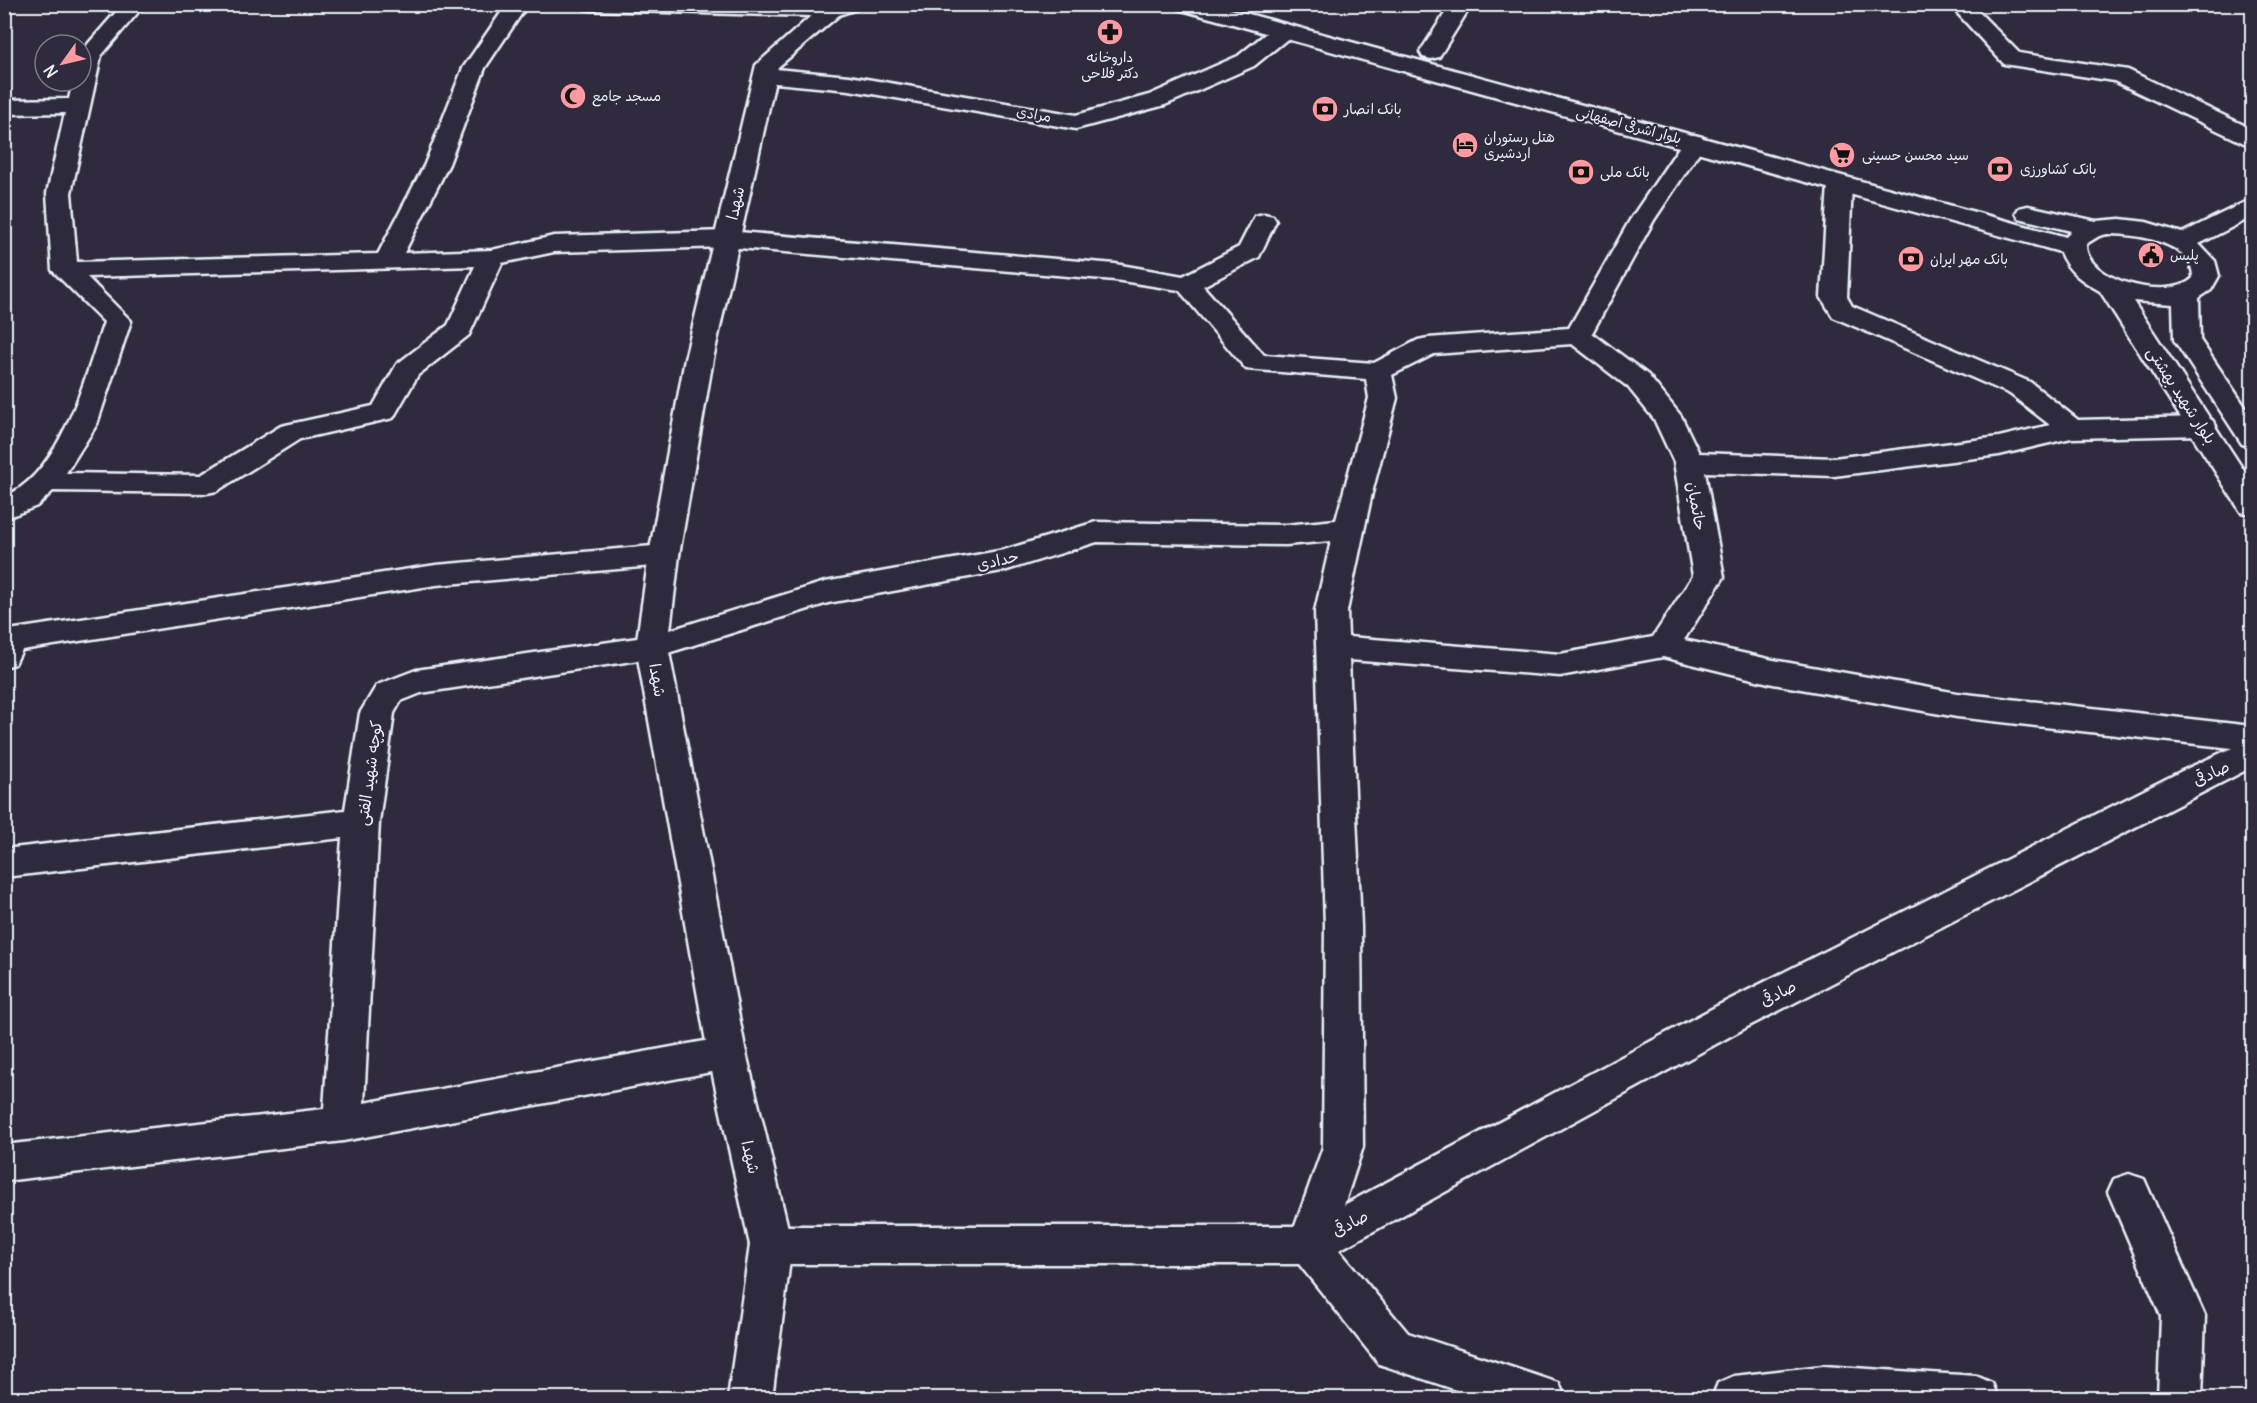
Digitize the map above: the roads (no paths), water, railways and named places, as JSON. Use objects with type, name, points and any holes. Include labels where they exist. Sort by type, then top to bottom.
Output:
[{"type":"street","points":[[4,509],[27,499],[46,482],[83,424],[117,321],[65,270],[59,193],[90,55],[135,4]]},
{"type":"street","points":[[387,261],[437,164],[474,68],[518,4]]},
{"type":"street","points":[[592,4],[840,7]]},
{"type":"street","name":"بلوار اشرفی اصفهانی","points":[[1186,4],[2072,247]]},
{"type":"street","name":"بلوار اشرفی اصفهانی","points":[[1254,4],[2037,215],[2093,228],[2123,226],[2162,234],[2197,254],[2205,266],[2206,277],[2200,287],[2186,294]]},
{"type":"street","points":[[1431,52],[1462,4]]},
{"type":"street","points":[[1959,4],[2012,59],[2120,75],[2253,138]]},
{"type":"street","name":"شهدا","points":[[750,1398],[771,1245],[727,1053],[651,647],[664,555],[699,359],[767,65],[840,7]]},
{"type":"street","name":"مرادی","points":[[765,75],[849,83],[1076,122],[1157,100],[1246,61],[1283,31]]},
{"type":"street","points":[[4,107],[78,106]]},
{"type":"street","points":[[1578,335],[1642,220],[1694,142]]},
{"type":"street","points":[[1840,184],[1834,297],[1842,310],[1863,322],[2020,388],[2071,429]]},
{"type":"street","points":[[2181,243],[2253,208]]},
{"type":"street","points":[[65,270],[492,258],[554,244],[727,239],[1115,272],[1187,284],[1250,252],[1264,221]]},
{"type":"street","points":[[2093,228],[2074,239],[2073,257],[2081,268],[2110,286],[2150,296],[2186,294],[2187,340],[2253,438]]},
{"type":"street","points":[[46,482],[207,484],[291,432],[383,412],[407,370],[460,329],[492,258]]},
{"type":"street","points":[[1187,284],[1256,363],[1378,372],[1428,346],[1578,335],[1638,381],[1667,416],[1689,462]]},
{"type":"street","name":"بلوار شهید بهشتی","points":[[2110,286],[2253,505]]},
{"type":"street","points":[[1309,1245],[1343,1147],[1343,926],[1331,610],[1349,529],[1383,398],[1378,372]]},
{"type":"street","name":"حاتمیان","points":[[1663,646],[1709,578],[1689,462],[1834,467],[1999,446],[2071,429],[2202,426]]},
{"type":"street","name":"حدادی","points":[[651,647],[825,593],[1007,560],[1096,532],[1286,535],[1349,529]]},
{"type":"street","points":[[6,646],[436,575],[664,555]]},
{"type":"street","points":[[1332,647],[1560,665],[1663,646],[1773,672],[1957,705],[2253,738]]},
{"type":"street","name":"کوچه شهید الفتی","points":[[343,1124],[361,822],[377,713],[389,693],[416,682],[651,647]]},
{"type":"street","name":"صادقی","points":[[1309,1245],[1733,1016],[2194,780],[2253,753]]},
{"type":"street","points":[[4,863],[361,822]]},
{"type":"street","points":[[4,1163],[343,1124],[727,1053]]},
{"type":"street","points":[[2129,1192],[2183,1316],[2180,1398]]},
{"type":"street","points":[[771,1245],[1309,1245]]},
{"type":"street","points":[[1309,1245],[1394,1350],[1543,1398]]},
{"type":"street","points":[[1734,1398],[1823,1388],[1976,1398]]},
{"type":"place","name":"داروخانه دکتر فلاحی","points":[[1110,32]]},
{"type":"place","name":"مسجد جامع","points":[[573,96]]},
{"type":"place","name":"بانک انصار","points":[[1325,109]]},
{"type":"place","name":"هتل رستوران اردشیری","points":[[1465,145]]},
{"type":"place","name":"سید محسن حسینی","points":[[1842,155]]},
{"type":"place","name":"بانک کشاورزی","points":[[2000,169]]},
{"type":"place","name":"بانک ملی","points":[[1581,172]]},
{"type":"place","name":"پلیس","points":[[2151,255]]},
{"type":"place","name":"بانک مهر ایران","points":[[1911,259]]}]
